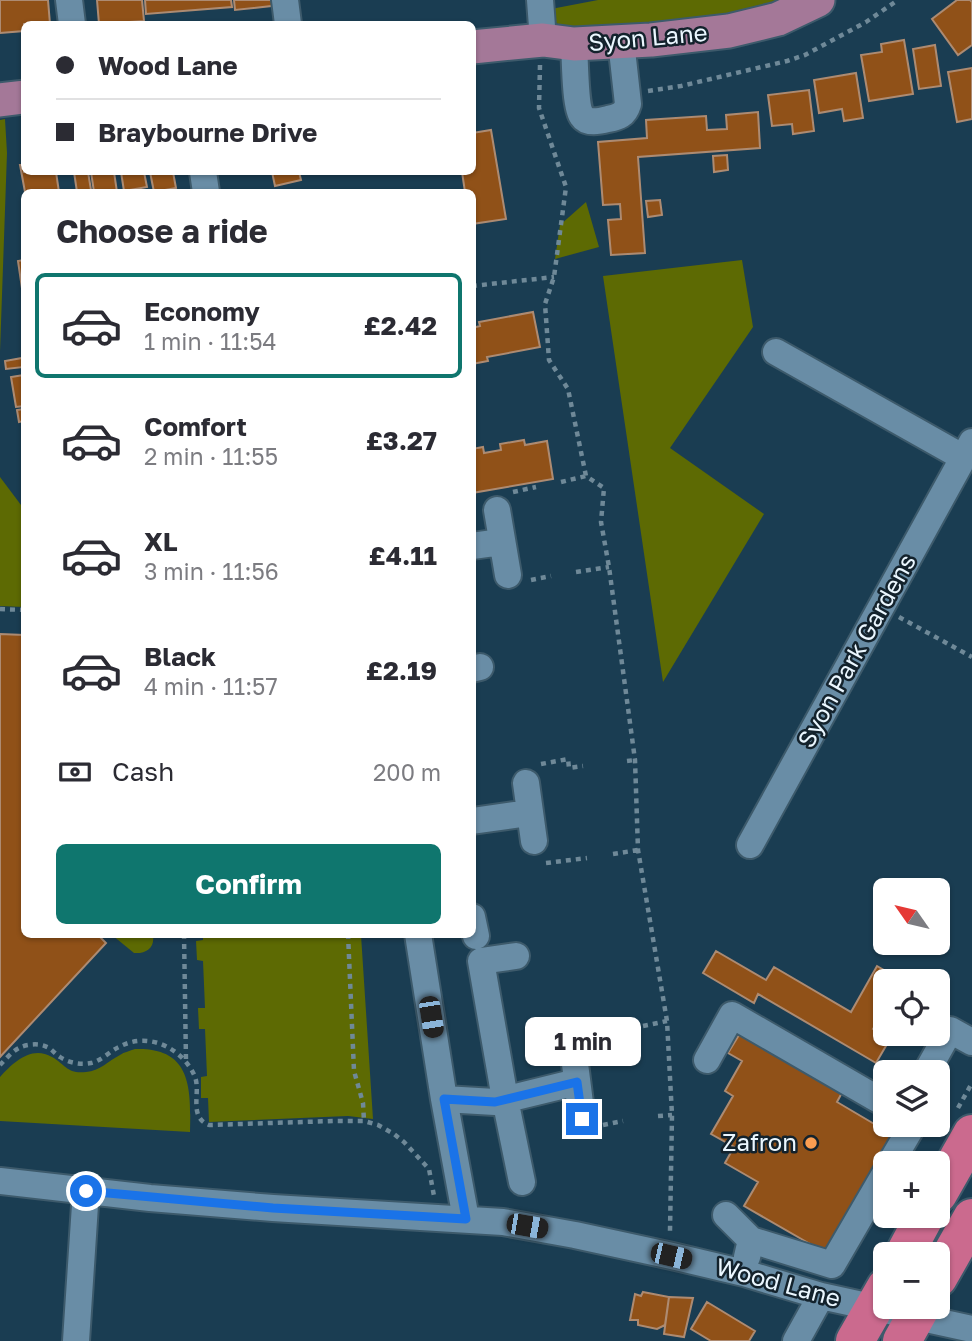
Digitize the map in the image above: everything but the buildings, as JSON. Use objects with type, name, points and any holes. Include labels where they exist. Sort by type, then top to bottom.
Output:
[{"type":"highway","points":[[950,1173],[972,1134]]},
{"type":"highway","points":[[950,1257],[972,1218]]},
{"type":"highway","points":[[855,1341],[873,1309]]},
{"type":"main road","name":"Syon Lane","points":[[476,47],[549,50],[729,31],[778,19],[818,0]]},
{"type":"main road","points":[[0,100],[21,97]]},
{"type":"street","points":[[69,0],[72,21]]},
{"type":"street","points":[[285,0],[288,21]]},
{"type":"street","points":[[540,0],[549,50],[577,100],[582,116],[589,121],[619,117],[626,110],[628,104],[621,41]]},
{"type":"street","name":"Syon Park Gardens","points":[[750,845],[968,450],[776,352]]},
{"type":"street","points":[[496,510],[508,575]]},
{"type":"street","points":[[476,545],[501,542]]},
{"type":"street","points":[[526,783],[534,841]]},
{"type":"street","points":[[476,820],[529,813]]},
{"type":"street","points":[[419,938],[466,1219]]},
{"type":"street","points":[[516,956],[481,961],[505,1099],[523,1182]]},
{"type":"street","points":[[708,1060],[732,1015],[873,1096]]},
{"type":"street","points":[[933,1060],[950,1030],[972,1042]]},
{"type":"street","points":[[574,1056],[582,1119]]},
{"type":"street","points":[[444,1099],[495,1102],[577,1082]]},
{"type":"street","name":"Wood Lane","points":[[0,1181],[273,1208],[503,1222],[575,1235],[744,1273],[821,1296],[873,1297]]},
{"type":"street","points":[[76,1341],[86,1191]]},
{"type":"street","points":[[726,1215],[751,1240],[832,1265],[873,1194]]},
{"type":"street","points":[[744,1273],[751,1240]]},
{"type":"street","points":[[796,1341],[821,1296]]},
{"type":"street","name":"Wood Lane","points":[[913,1322],[972,1329]]},
{"type":"path","points":[[627,94],[681,86],[805,55],[866,22],[898,0]]},
{"type":"path","points":[[549,50],[540,64],[539,108],[566,187],[554,277],[545,304],[549,360],[568,389],[586,476],[604,488],[601,522],[635,760],[638,850],[667,1021],[672,1115],[670,1241]]},
{"type":"path","points":[[564,211],[570,217]]},
{"type":"path","points":[[476,286],[554,277]]},
{"type":"path","points":[[561,482],[586,476]]},
{"type":"path","points":[[576,572],[609,567]]},
{"type":"path","points":[[881,607],[972,657]]},
{"type":"path","points":[[0,609],[21,610]]},
{"type":"path","points":[[526,783],[523,767],[568,759],[569,768],[583,766]]},
{"type":"path","points":[[627,761],[635,760]]},
{"type":"path","points":[[534,841],[542,863],[587,858]]},
{"type":"path","points":[[613,854],[638,850]]},
{"type":"path","points":[[184,938],[186,1062]]},
{"type":"path","points":[[348,938],[354,1071],[363,1103],[364,1121]]},
{"type":"path","points":[[643,1026],[667,1021]]},
{"type":"path","points":[[0,1065],[18,1048],[30,1044],[47,1046],[60,1058],[76,1063],[92,1063],[133,1041],[149,1040],[165,1045],[178,1053],[196,1079],[197,1112],[204,1124],[364,1121],[394,1134],[429,1169],[438,1218]]},
{"type":"path","points":[[658,1116],[672,1115]]},
{"type":"green space","points":[[598,0],[797,0],[769,12],[634,30],[560,26],[552,19],[551,9]]},
{"type":"green space","points":[[5,119],[7,153],[0,352],[0,120]]},
{"type":"green space","points":[[586,202],[599,247],[555,259],[560,225]]},
{"type":"green space","points":[[742,260],[753,327],[670,448],[764,514],[663,682],[603,276]]},
{"type":"green space","points":[[0,477],[21,505],[21,607],[0,606]]},
{"type":"green space","points":[[116,938],[153,938],[149,949],[134,953]]},
{"type":"green space","points":[[361,938],[373,1119],[348,1116],[209,1122],[208,1098],[201,1098],[201,1077],[207,1076],[205,1029],[199,1029],[198,1008],[205,1008],[203,961],[197,960],[196,941]]},
{"type":"green space","points":[[135,1049],[154,1050],[168,1055],[178,1063],[188,1086],[190,1132],[0,1121],[0,1077],[23,1057],[44,1054],[71,1070],[86,1072],[96,1070]]},
{"type":"place","name":"Zafron","points":[[811,1143]]},
{"type":"route","points":[[86,1191],[273,1208],[466,1219],[444,1099],[495,1102],[577,1082],[582,1119]]}]
